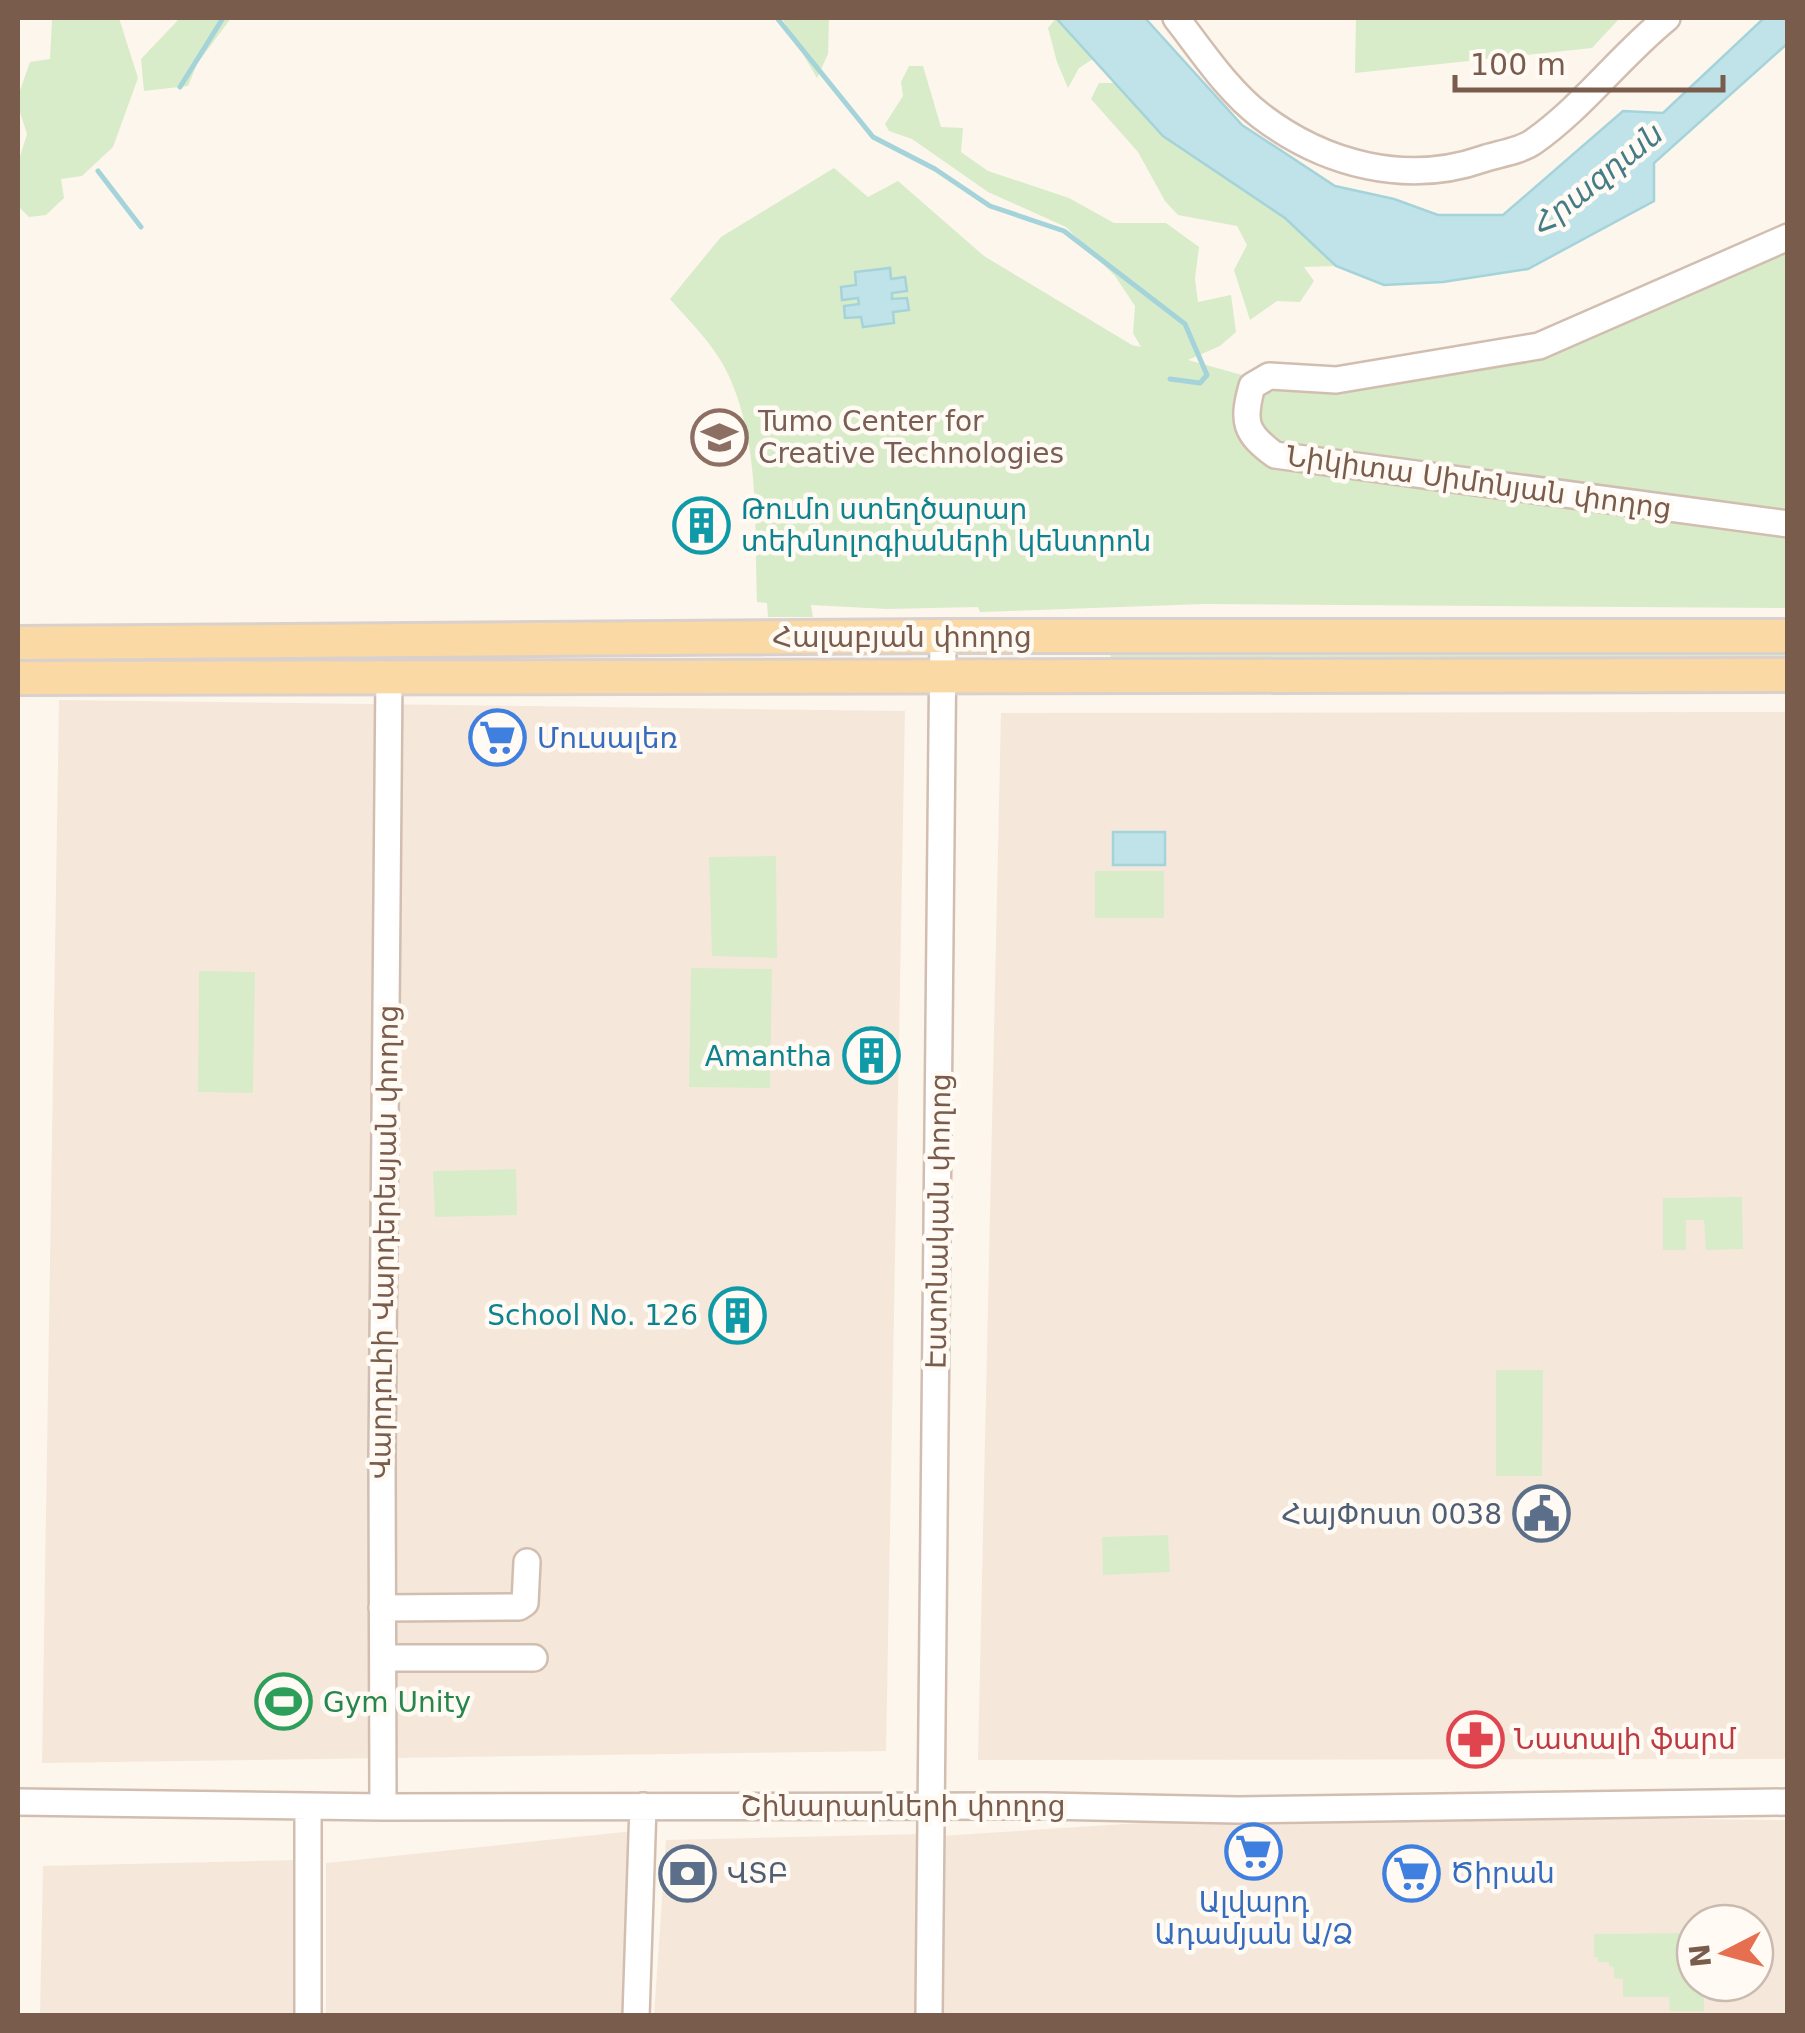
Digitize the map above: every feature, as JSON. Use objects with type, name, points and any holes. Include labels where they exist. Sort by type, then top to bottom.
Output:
[{"type":"main road","name":"Հալաբյան փողոց","points":[[18,642],[1788,636]]},
{"type":"main road","points":[[18,642],[18,661]]},
{"type":"main road","name":"Հալաբյան փողոց","points":[[18,678],[1788,675]]},
{"type":"street","points":[[1176,18],[1222,77],[1259,115],[1305,143],[1358,164],[1404,173],[1458,168],[1530,145],[1667,18]]},
{"type":"street","name":"Նիկիտա Սիմոնյան փողոց","points":[[1788,237],[1539,346],[1336,380],[1270,376],[1252,386],[1246,416],[1254,440],[1275,456],[1788,524]]},
{"type":"street","name":"Էստոնական փողոց","points":[[929,2016],[943,636]]},
{"type":"street","name":"Վարդուհի Վարդերեսյան փողոց","points":[[383,1807],[389,676]]},
{"type":"street","points":[[382,1608],[518,1607],[524,1603],[527,1562]]},
{"type":"street","points":[[384,1658],[534,1658]]},
{"type":"street","name":"Շինարարների փողոց","points":[[18,1802],[1347,1810],[1788,1802]]},
{"type":"street","points":[[308,1806],[308,2016]]},
{"type":"street","points":[[636,2016],[643,1806]]},
{"type":"shaded area","points":[[59,700],[905,711],[886,1751],[42,1763]]},
{"type":"shaded area","points":[[1787,712],[1787,1759],[978,1760],[1001,713]]},
{"type":"shaded area","points":[[1279,1814],[1787,1820],[1787,2015],[938,2016],[940,1836]]},
{"type":"shaded area","points":[[634,1831],[627,2015],[326,2015],[326,1863]]},
{"type":"shaded area","points":[[921,1834],[916,2015],[654,2016],[666,1840]]},
{"type":"shaded area","points":[[300,1860],[301,2015],[40,2016],[43,1866]]},
{"type":"green space","points":[[50,18],[119,18],[138,78],[113,147],[82,176],[61,179],[64,198],[46,215],[29,217],[18,206],[18,163],[27,134],[18,96],[30,62],[50,59]]},
{"type":"green space","points":[[180,18],[231,18],[197,64],[188,86],[144,91],[141,59]]},
{"type":"green space","points":[[782,18],[832,18],[828,54],[817,78]]},
{"type":"green space","points":[[1056,18],[1093,59],[1079,68],[1068,88],[1048,28]]},
{"type":"green space","points":[[1356,18],[1620,18],[1592,48],[1355,73]]},
{"type":"green space","points":[[909,66],[923,66],[941,127],[963,128],[961,152],[988,171],[1069,198],[1114,223],[1166,223],[1199,247],[1195,279],[1198,302],[1231,295],[1236,332],[1220,346],[1188,360],[1303,392],[1470,373],[1552,352],[1753,268],[1787,249],[1787,608],[1204,604],[980,612],[978,607],[887,609],[811,605],[813,617],[768,617],[767,603],[757,602],[754,485],[738,399],[715,352],[670,299],[721,237],[834,168],[868,197],[898,181],[984,256],[1141,347],[1133,333],[1135,306],[1115,276],[1066,227],[988,192],[912,139],[889,131],[885,124],[903,96],[901,82]]},
{"type":"green space","points":[[1099,83],[1116,83],[1163,136],[1286,218],[1336,266],[1304,267],[1314,281],[1300,302],[1277,301],[1250,320],[1234,270],[1247,245],[1237,226],[1178,215],[1165,201],[1138,152],[1091,99]]},
{"type":"green space","points":[[1614,648],[1788,657],[1690,661],[1111,658],[1110,651]]},
{"type":"green space","points":[[776,856],[777,958],[712,956],[709,857]]},
{"type":"green space","points":[[1095,871],[1164,871],[1164,918],[1095,918]]},
{"type":"green space","points":[[691,968],[772,969],[770,1088],[689,1087]]},
{"type":"green space","points":[[199,971],[255,972],[253,1093],[198,1092]]},
{"type":"green space","points":[[516,1169],[517,1215],[435,1217],[433,1171]]},
{"type":"green space","points":[[1742,1197],[1743,1249],[1706,1250],[1704,1220],[1686,1220],[1686,1250],[1663,1250],[1663,1198]]},
{"type":"green space","points":[[1496,1370],[1543,1370],[1542,1476],[1496,1476]]},
{"type":"green space","points":[[1168,1535],[1170,1572],[1103,1575],[1102,1537]]},
{"type":"green space","points":[[1675,1933],[1675,2003],[1704,2003],[1704,2011],[1670,2011],[1669,1997],[1623,1997],[1623,1979],[1614,1978],[1614,1967],[1609,1962],[1598,1962],[1598,1957],[1594,1957],[1594,1934]]},
{"type":"water","name":"Հրազդան","points":[[1056,18],[1145,18],[1242,125],[1335,186],[1394,199],[1438,215],[1503,215],[1623,111],[1663,113],[1764,18],[1787,18],[1788,43],[1654,163],[1654,201],[1528,269],[1443,282],[1384,285],[1336,266],[1285,218],[1163,136]]},
{"type":"water","points":[[890,268],[891,279],[905,277],[907,291],[892,293],[892,299],[907,298],[909,310],[893,312],[894,323],[863,327],[861,317],[845,318],[844,306],[859,304],[858,298],[842,300],[841,287],[856,285],[855,272]]},
{"type":"water","points":[[1113,832],[1165,832],[1165,865],[1113,865]]},
{"type":"waterway","points":[[180,87],[223,18]]},
{"type":"waterway","points":[[777,18],[873,137],[935,169],[990,206],[1064,231],[1185,324],[1207,375],[1200,383],[1170,379]]},
{"type":"waterway","points":[[98,171],[141,227]]},
{"type":"place","name":"Tumo Center for Creative Technologies","points":[[719,437]]},
{"type":"place","name":"Թումո ստեղծարար տեխնոլոգիաների կենտրոն","points":[[702,525]]},
{"type":"place","name":"Մուսալեռ","points":[[498,738]]},
{"type":"place","name":"Amantha","points":[[871,1056]]},
{"type":"place","name":"School No. 126","points":[[737,1315]]},
{"type":"place","name":"ՀայՓոստ 0038","points":[[1541,1514]]},
{"type":"place","name":"Gym Unity","points":[[284,1702]]},
{"type":"place","name":"Նատալի ֆարմ","points":[[1475,1739]]},
{"type":"place","name":"Ալվարդ Ադամյան Ա/Ձ","points":[[1254,1851]]},
{"type":"place","name":"ՎՏԲ","points":[[688,1873]]},
{"type":"place","name":"Ծիրան","points":[[1411,1873]]}]
